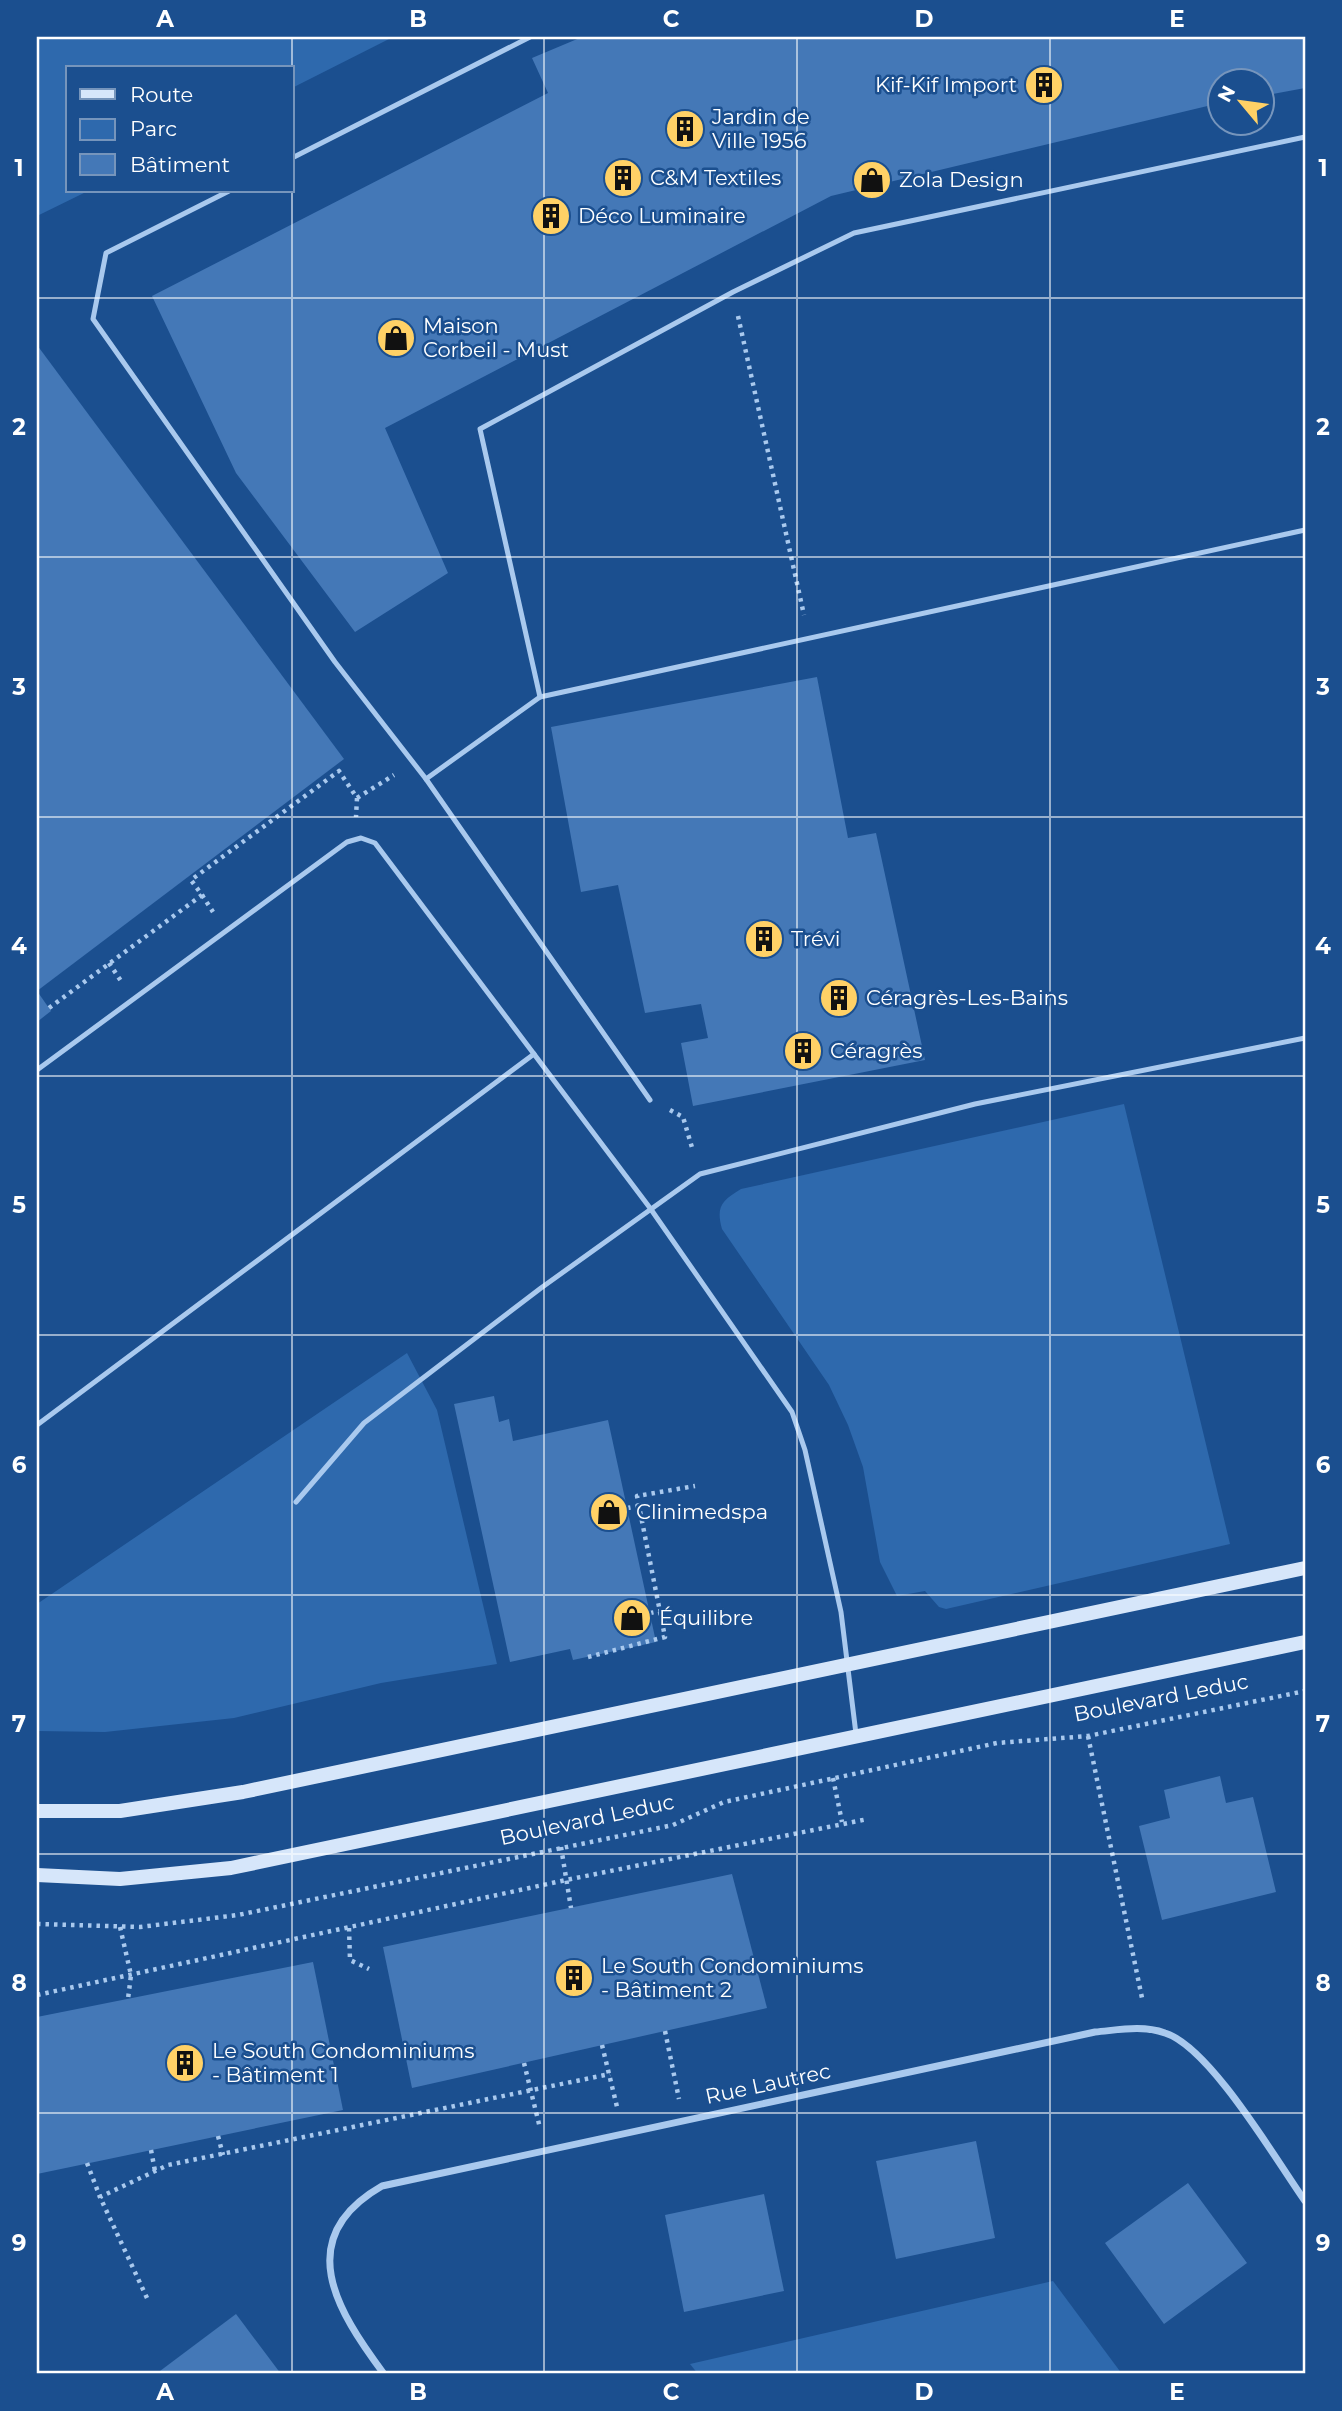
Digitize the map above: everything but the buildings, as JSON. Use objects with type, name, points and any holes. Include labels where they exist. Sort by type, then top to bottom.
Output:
[{"type":"street","points":[[37,1811],[120,1811],[218,1797],[1305,1568]]},
{"type":"street","name":"Boulevard Leduc","points":[[37,1875],[120,1879],[231,1868],[1305,1642]]},
{"type":"street","name":"Rue Lautrec","points":[[384,2374],[355,2335],[332,2288],[332,2249],[348,2213],[370,2193],[399,2180],[1095,2032],[1127,2028],[1152,2029],[1178,2039],[1199,2056],[1305,2201]]},
{"type":"lane","points":[[294,157],[530,37]]},
{"type":"lane","points":[[540,697],[480,429],[733,292],[855,233],[1305,137]]},
{"type":"lane","points":[[227,192],[106,253],[93,319],[335,662],[426,779],[650,1100]]},
{"type":"lane","points":[[426,779],[540,697],[1305,530]]},
{"type":"lane","points":[[37,1070],[354,839],[368,839],[380,848],[650,1208],[780,1393],[799,1428],[841,1612],[856,1737]]},
{"type":"lane","points":[[296,1503],[364,1423],[650,1208],[700,1174],[975,1104],[1271,1042],[1305,1038]]},
{"type":"lane","points":[[37,1425],[534,1054]]},
{"type":"path","points":[[737,314],[805,622]]},
{"type":"path","points":[[213,911],[191,880],[339,771],[357,798],[354,839]]},
{"type":"path","points":[[357,798],[396,774],[426,779]]},
{"type":"path","points":[[49,1007],[202,895]]},
{"type":"path","points":[[650,1100],[683,1117],[700,1174]]},
{"type":"path","points":[[588,1657],[656,1642],[665,1637],[637,1496],[695,1486]]},
{"type":"path","points":[[627,1508],[639,1506]]},
{"type":"path","points":[[650,1613],[661,1611]]},
{"type":"path","points":[[664,1624],[724,1611]]},
{"type":"path","name":"Boulevard Leduc","points":[[37,1923],[156,1926],[238,1915],[673,1825],[724,1802],[997,1743],[1088,1737],[1305,1691]]},
{"type":"path","points":[[1088,1737],[1142,1998]]},
{"type":"path","points":[[832,1778],[842,1822]]},
{"type":"path","points":[[37,1995],[566,1880],[842,1822],[868,1819]]},
{"type":"path","points":[[561,1847],[571,1908]]},
{"type":"path","points":[[120,1927],[131,1975],[128,1999]]},
{"type":"path","points":[[349,1928],[350,1960],[369,1969]]},
{"type":"path","points":[[666,2031],[683,2120]]},
{"type":"path","points":[[602,2045],[622,2133]]},
{"type":"path","points":[[524,2063],[545,2150]]},
{"type":"path","points":[[100,2197],[168,2165],[610,2074]]},
{"type":"path","points":[[218,2136],[223,2155]]},
{"type":"path","points":[[151,2150],[155,2171]]},
{"type":"path","points":[[87,2163],[147,2298]]},
{"type":"green space","points":[[37,37],[393,37],[294,87],[294,66],[66,66],[66,192],[86,192],[37,216]]},
{"type":"green space","points":[[1124,1104],[1230,1544],[946,1609],[939,1607],[925,1591],[897,1596],[880,1562],[863,1467],[848,1425],[829,1385],[722,1229],[722,1205],[741,1189]]},
{"type":"green space","points":[[407,1353],[437,1410],[497,1664],[381,1683],[234,1718],[105,1732],[37,1731],[37,1604]]},
{"type":"green space","points":[[1053,2281],[1122,2374],[698,2374],[690,2364]]},
{"type":"place","name":"Kif-Kif Import","points":[[1044,85]]},
{"type":"place","name":"Jardin de Ville 1956","points":[[685,129]]},
{"type":"place","name":"C&M Textiles","points":[[623,178]]},
{"type":"place","name":"Zola Design","points":[[872,180]]},
{"type":"place","name":"Déco Luminaire","points":[[551,216]]},
{"type":"place","name":"Maison Corbeil - Must","points":[[396,338]]},
{"type":"place","name":"Trévi","points":[[764,939]]},
{"type":"place","name":"Céragrès-Les-Bains","points":[[839,998]]},
{"type":"place","name":"Céragrès","points":[[803,1051]]},
{"type":"place","name":"Clinimedspa","points":[[609,1512]]},
{"type":"place","name":"Équilibre","points":[[632,1618]]},
{"type":"place","name":"Le South Condominiums - Bâtiment 2","points":[[574,1978]]},
{"type":"place","name":"Le South Condominiums - Bâtiment 1","points":[[185,2063]]}]
